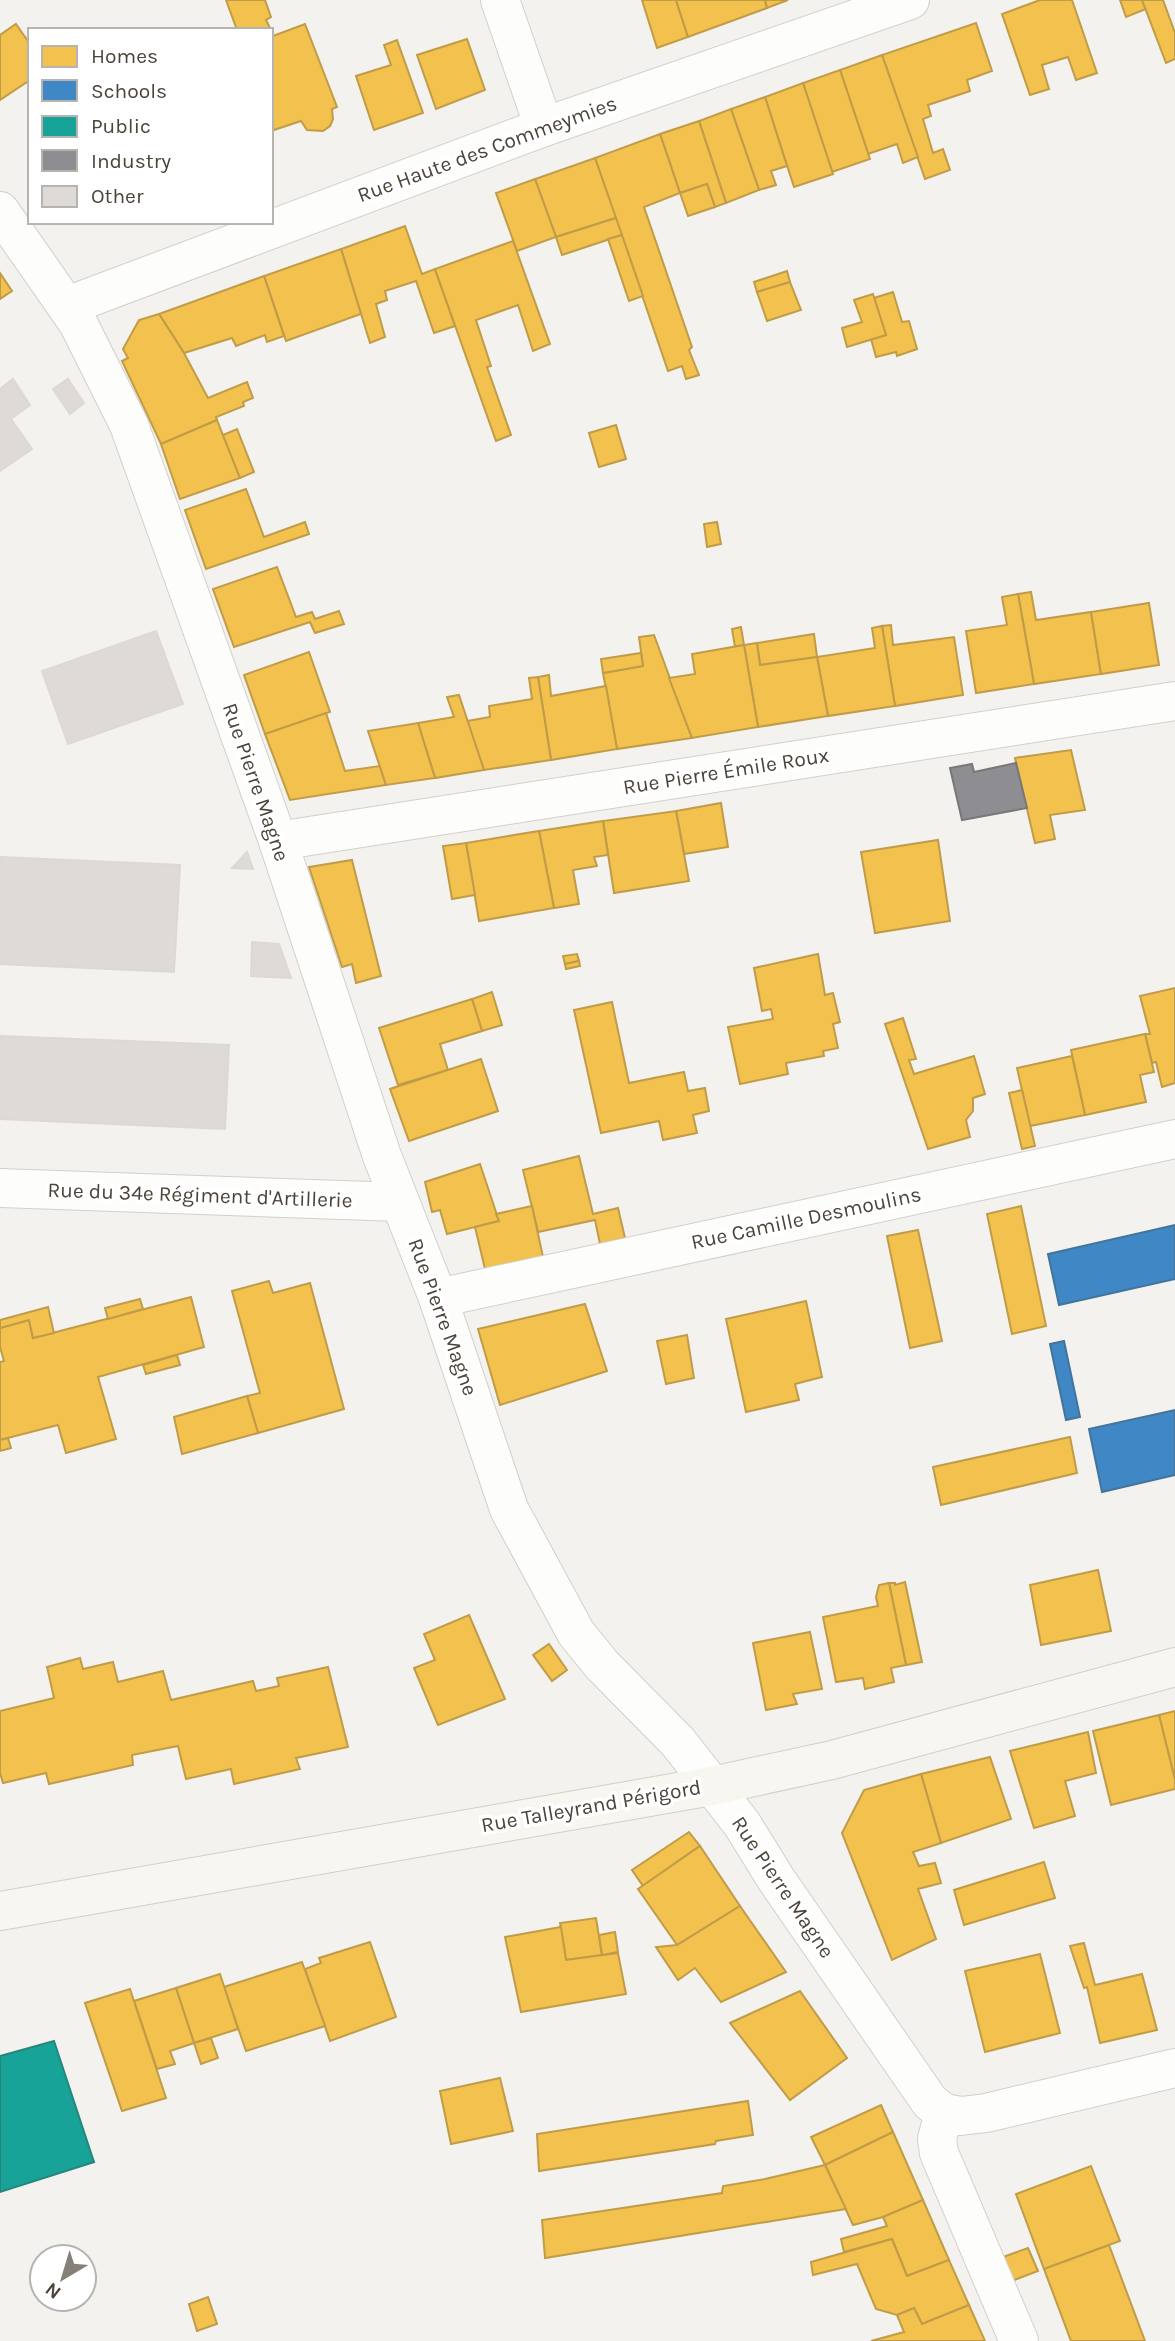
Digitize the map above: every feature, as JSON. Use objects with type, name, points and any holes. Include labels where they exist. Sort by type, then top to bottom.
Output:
[{"type":"street","points":[[500,0],[544,127]]},
{"type":"street","name":"Rue Haute des Commeymies","points":[[68,306],[544,127],[910,0]]},
{"type":"street","name":"Rue Pierre Magne","points":[[0,212],[68,306],[129,425],[278,841],[382,1156],[438,1298],[509,1508],[576,1633],[602,1665],[678,1742],[742,1824],[776,1879],[901,2061],[930,2102],[944,2113]]},
{"type":"street","name":"Rue Pierre Émile Roux","points":[[278,841],[1175,701]]},
{"type":"street","name":"Rue Camille Desmoulins","points":[[438,1298],[1175,1139]]},
{"type":"street","name":"Rue du 34e Régiment d'Artillerie","points":[[0,1188],[400,1202]]},
{"type":"street","name":"Rue Talleyrand Périgord","points":[[0,1911],[712,1786],[832,1760],[1175,1667]]},
{"type":"street","points":[[1020,2341],[939,2153],[937,2139],[944,2113],[961,2116],[986,2113],[1175,2068]]},
{"type":"building: Homes","points":[[226,0],[265,0],[271,17],[266,20],[270,28],[236,28]]},
{"type":"building: Homes","points":[[642,0],[676,0],[688,37],[657,48]]},
{"type":"building: Homes","points":[[676,0],[765,0],[767,8],[688,37]]},
{"type":"building: Homes","points":[[765,0],[788,0],[767,8]]},
{"type":"building: Homes","points":[[1040,0],[1072,0],[1097,73],[1076,80],[1068,57],[1042,65],[1049,89],[1030,95],[1002,14]]},
{"type":"building: Homes","points":[[1120,0],[1142,0],[1146,9],[1126,17]]},
{"type":"building: Homes","points":[[1142,0],[1163,0],[1175,33],[1175,59],[1166,63]]},
{"type":"building: Homes","points":[[976,23],[992,71],[967,80],[970,91],[928,105],[931,116],[923,119],[933,153],[943,149],[950,170],[925,179],[882,55]]},
{"type":"building: Homes","points":[[16,24],[28,41],[28,81],[0,100],[0,35]]},
{"type":"building: Homes","points":[[305,24],[337,107],[332,109],[333,119],[330,126],[323,131],[307,130],[301,121],[274,130],[273,36]]},
{"type":"building: Homes","points":[[467,39],[485,90],[436,109],[417,55]]},
{"type":"building: Homes","points":[[397,40],[423,113],[374,130],[356,76],[391,65],[384,45]]},
{"type":"building: Homes","points":[[882,55],[918,157],[903,163],[897,144],[868,154],[840,70]]},
{"type":"building: Homes","points":[[840,70],[870,159],[832,172],[803,83]]},
{"type":"building: Homes","points":[[803,83],[833,174],[794,187],[765,97]]},
{"type":"building: Homes","points":[[765,97],[787,166],[771,171],[776,185],[759,190],[731,109]]},
{"type":"building: Homes","points":[[731,109],[759,190],[726,203],[699,121]]},
{"type":"building: Homes","points":[[699,121],[726,203],[715,207],[707,184],[680,193],[660,134]]},
{"type":"building: Homes","points":[[660,134],[680,193],[644,207],[699,375],[686,379],[682,366],[668,371],[595,158]]},
{"type":"building: Homes","points":[[595,158],[616,218],[556,237],[535,179]]},
{"type":"building: Homes","points":[[535,179],[556,237],[517,251],[496,193]]},
{"type":"building: Homes","points":[[707,184],[715,207],[688,216],[680,193]]},
{"type":"building: Homes","points":[[616,218],[622,235],[562,255],[556,237]]},
{"type":"building: Homes","points":[[405,226],[422,274],[435,269],[455,326],[434,333],[416,281],[385,291],[387,300],[376,304],[385,337],[370,343],[341,249]]},
{"type":"building: Homes","points":[[622,235],[643,296],[629,301],[608,239]]},
{"type":"building: Homes","points":[[513,241],[550,344],[533,351],[518,305],[476,320],[491,366],[487,367],[511,435],[496,441],[435,269]]},
{"type":"building: Homes","points":[[341,249],[361,314],[286,341],[264,276]]},
{"type":"building: Homes","points":[[787,271],[790,282],[757,292],[754,282]]},
{"type":"building: Homes","points":[[0,273],[12,291],[0,299]]},
{"type":"building: Homes","points":[[264,276],[284,336],[267,342],[265,335],[236,346],[232,338],[184,353],[159,314]]},
{"type":"building: Homes","points":[[790,282],[801,310],[767,321],[757,292]]},
{"type":"building: Homes","points":[[893,292],[902,322],[909,321],[917,349],[897,356],[896,352],[876,357],[871,339],[886,335],[874,298]]},
{"type":"building: Homes","points":[[873,294],[886,335],[847,347],[842,328],[862,322],[854,300]]},
{"type":"building: Homes","points":[[159,314],[208,398],[247,382],[253,398],[243,402],[244,406],[216,417],[217,420],[161,444],[122,361],[128,358],[123,349],[139,320]]},
{"type":"building: Homes","points":[[217,420],[240,478],[180,499],[161,444]]},
{"type":"building: Homes","points":[[616,425],[626,459],[599,467],[589,433]]},
{"type":"building: Homes","points":[[237,429],[254,472],[240,478],[223,435]]},
{"type":"building: Homes","points":[[246,489],[264,537],[305,522],[309,534],[206,569],[185,510]]},
{"type":"building: Homes","points":[[717,522],[721,544],[707,547],[704,524]]},
{"type":"building: Homes","points":[[277,567],[296,617],[312,612],[315,619],[339,611],[344,624],[315,633],[310,622],[234,647],[213,589]]},
{"type":"building: Homes","points":[[1031,592],[1036,620],[1091,612],[1101,674],[1034,684],[1018,594]]},
{"type":"building: Homes","points":[[1018,594],[1034,684],[976,693],[966,631],[1007,625],[1002,597]]},
{"type":"building: Homes","points":[[1149,603],[1159,665],[1101,674],[1091,612]]},
{"type":"building: Homes","points":[[891,625],[893,645],[954,637],[963,695],[895,706],[882,626]]},
{"type":"building: Homes","points":[[882,626],[895,706],[828,716],[817,657],[875,648],[872,628]]},
{"type":"building: Homes","points":[[741,627],[744,645],[735,647],[732,629]]},
{"type":"building: Homes","points":[[814,634],[817,657],[760,665],[757,643]]},
{"type":"building: Homes","points":[[654,635],[692,738],[617,749],[603,673],[643,666],[639,637]]},
{"type":"building: Homes","points":[[757,643],[760,665],[817,657],[828,716],[758,727],[744,645]]},
{"type":"building: Homes","points":[[744,645],[758,727],[692,738],[669,678],[695,674],[692,654]]},
{"type":"building: Homes","points":[[309,652],[330,712],[265,734],[244,675]]},
{"type":"building: Homes","points":[[641,653],[643,666],[603,673],[601,659]]},
{"type":"building: Homes","points":[[549,675],[551,696],[606,686],[617,749],[551,760],[538,677]]},
{"type":"building: Homes","points":[[538,677],[551,760],[484,770],[467,721],[490,717],[489,706],[532,699],[529,678]]},
{"type":"building: Homes","points":[[459,695],[484,770],[435,778],[418,723],[454,717],[447,697]]},
{"type":"building: Homes","points":[[326,713],[345,771],[380,766],[386,785],[290,800],[265,734]]},
{"type":"building: Homes","points":[[418,723],[435,778],[386,785],[368,731]]},
{"type":"building: Homes","points":[[1071,750],[1085,810],[1050,815],[1055,839],[1035,843],[1015,758]]},
{"type":"building: Homes","points":[[721,803],[728,847],[684,854],[676,811]]},
{"type":"building: Homes","points":[[676,811],[689,881],[614,893],[603,821]]},
{"type":"building: Homes","points":[[603,821],[608,855],[594,857],[597,866],[573,870],[579,904],[554,908],[539,831]]},
{"type":"building: Homes","points":[[539,831],[554,908],[479,921],[466,843]]},
{"type":"building: Homes","points":[[938,840],[950,921],[875,933],[861,852]]},
{"type":"building: Homes","points":[[466,843],[475,895],[452,899],[443,846]]},
{"type":"building: Homes","points":[[352,860],[381,976],[356,983],[352,964],[342,967],[309,867]]},
{"type":"building: Homes","points":[[577,954],[579,961],[565,964],[563,956]]},
{"type":"building: Homes","points":[[818,954],[825,995],[833,993],[840,1022],[833,1024],[838,1048],[823,1051],[824,1056],[786,1063],[788,1074],[740,1084],[728,1027],[773,1019],[771,1009],[762,1011],[754,968]]},
{"type":"building: Homes","points":[[579,961],[580,966],[566,969],[565,964]]},
{"type":"building: Homes","points":[[1175,988],[1175,1083],[1162,1087],[1156,1062],[1152,1063],[1145,1034],[1150,1034],[1140,996]]},
{"type":"building: Homes","points":[[492,992],[502,1025],[482,1031],[472,999]]},
{"type":"building: Homes","points":[[472,999],[482,1031],[440,1044],[448,1070],[398,1085],[379,1028]]},
{"type":"building: Homes","points":[[612,1002],[629,1083],[684,1072],[688,1091],[705,1088],[709,1111],[693,1115],[697,1133],[663,1140],[659,1121],[601,1133],[574,1010]]},
{"type":"building: Homes","points":[[903,1018],[916,1059],[909,1060],[914,1074],[974,1056],[985,1094],[973,1098],[973,1111],[966,1120],[970,1137],[928,1149],[885,1024]]},
{"type":"building: Homes","points":[[1145,1034],[1154,1072],[1140,1075],[1146,1102],[1085,1115],[1071,1050]]},
{"type":"building: Homes","points":[[1072,1056],[1085,1115],[1030,1126],[1017,1068]]},
{"type":"building: Homes","points":[[481,1059],[498,1111],[409,1141],[390,1089]]},
{"type":"building: Homes","points":[[1022,1090],[1035,1146],[1022,1149],[1009,1093]]},
{"type":"building: Homes","points":[[579,1156],[593,1214],[618,1208],[625,1238],[600,1244],[595,1220],[538,1232],[523,1170]]},
{"type":"building: Homes","points":[[480,1164],[499,1221],[447,1234],[440,1210],[432,1212],[425,1182]]},
{"type":"building: Homes","points":[[532,1206],[543,1257],[485,1269],[475,1227],[499,1221],[496,1214]]},
{"type":"building: Homes","points":[[1021,1206],[1046,1326],[1012,1334],[987,1214]]},
{"type":"building: Homes","points":[[918,1230],[942,1341],[910,1348],[887,1236]]},
{"type":"building: Homes","points":[[269,1281],[273,1293],[310,1283],[344,1409],[258,1433],[247,1396],[260,1393],[232,1291]]},
{"type":"building: Homes","points":[[191,1297],[204,1347],[98,1377],[116,1439],[66,1453],[58,1425],[0,1440],[0,1362],[4,1361],[0,1347],[0,1328],[29,1320],[33,1338]]},
{"type":"building: Homes","points":[[140,1299],[143,1309],[108,1319],[105,1308]]},
{"type":"building: Homes","points":[[806,1301],[822,1377],[795,1384],[799,1400],[746,1412],[726,1319]]},
{"type":"building: Homes","points":[[585,1304],[607,1371],[500,1405],[478,1329]]},
{"type":"building: Homes","points":[[48,1307],[54,1333],[33,1338],[29,1320],[0,1328],[0,1320]]},
{"type":"building: Homes","points":[[687,1335],[694,1378],[666,1384],[657,1341]]},
{"type":"building: Homes","points":[[177,1355],[180,1365],[146,1374],[143,1365]]},
{"type":"building: Homes","points":[[247,1396],[258,1433],[182,1454],[174,1417]]},
{"type":"building: Homes","points":[[1070,1437],[1077,1473],[941,1505],[933,1467]]},
{"type":"building: Homes","points":[[8,1438],[11,1448],[0,1451],[0,1440]]},
{"type":"building: Homes","points":[[1098,1570],[1111,1631],[1041,1645],[1030,1585]]},
{"type":"building: Homes","points":[[905,1582],[922,1662],[906,1665],[889,1583],[895,1585]]},
{"type":"building: Homes","points":[[889,1583],[906,1665],[891,1668],[894,1682],[865,1689],[863,1678],[836,1682],[823,1617],[878,1606],[876,1597],[879,1585]]},
{"type":"building: Homes","points":[[469,1615],[505,1699],[438,1725],[414,1668],[435,1660],[424,1634]]},
{"type":"building: Homes","points":[[810,1632],[822,1689],[793,1694],[797,1704],[766,1710],[753,1643]]},
{"type":"building: Homes","points":[[549,1644],[567,1670],[552,1681],[533,1655]]},
{"type":"building: Homes","points":[[80,1658],[83,1669],[113,1662],[118,1682],[163,1671],[171,1700],[253,1681],[256,1691],[279,1686],[277,1678],[328,1667],[348,1747],[296,1758],[300,1769],[234,1784],[231,1769],[186,1779],[178,1746],[132,1755],[133,1765],[49,1784],[46,1773],[3,1783],[0,1773],[0,1711],[54,1698],[47,1667]]},
{"type":"building: Homes","points":[[1175,1711],[1175,1780],[1159,1715]]},
{"type":"building: Homes","points":[[1159,1715],[1175,1789],[1111,1805],[1093,1731]]},
{"type":"building: Homes","points":[[1088,1732],[1096,1773],[1065,1781],[1075,1816],[1034,1828],[1010,1751]]},
{"type":"building: Homes","points":[[990,1757],[1011,1819],[941,1843],[921,1774]]},
{"type":"building: Homes","points":[[921,1774],[941,1843],[913,1852],[919,1866],[935,1863],[941,1883],[918,1889],[936,1939],[892,1960],[842,1833],[864,1790]]},
{"type":"building: Homes","points":[[689,1832],[700,1846],[643,1886],[632,1870]]},
{"type":"building: Homes","points":[[700,1846],[740,1906],[677,1945],[638,1889]]},
{"type":"building: Homes","points":[[1044,1862],[1055,1898],[964,1925],[954,1890]]},
{"type":"building: Homes","points":[[740,1906],[786,1972],[721,2002],[695,1968],[678,1980],[656,1947],[677,1945]]},
{"type":"building: Homes","points":[[596,1918],[602,1955],[566,1960],[560,1923]]},
{"type":"building: Homes","points":[[561,1927],[566,1960],[618,1953],[626,1994],[521,2012],[505,1937]]},
{"type":"building: Homes","points":[[615,1932],[618,1952],[602,1955],[599,1935]]},
{"type":"building: Homes","points":[[370,1942],[396,2017],[330,2041],[305,1969],[321,1963],[319,1958]]},
{"type":"building: Homes","points":[[1084,1943],[1095,1985],[1142,1974],[1157,2030],[1100,2043],[1087,1987],[1084,1988],[1070,1946]]},
{"type":"building: Homes","points":[[1040,1954],[1060,2033],[985,2052],[965,1971]]},
{"type":"building: Homes","points":[[302,1962],[325,2026],[246,2051],[224,1987]]},
{"type":"building: Homes","points":[[220,1974],[238,2029],[194,2043],[176,1988]]},
{"type":"building: Homes","points":[[176,1988],[194,2043],[170,2051],[175,2064],[157,2069],[134,2001]]},
{"type":"building: Homes","points":[[130,1989],[166,2098],[122,2111],[85,2003]]},
{"type":"building: Homes","points":[[800,1991],[847,2058],[790,2100],[730,2023]]},
{"type":"building: Homes","points":[[211,2038],[218,2058],[201,2064],[194,2043]]},
{"type":"building: Homes","points":[[500,2078],[513,2131],[451,2144],[440,2091]]},
{"type":"building: Homes","points":[[748,2101],[753,2135],[716,2141],[715,2144],[539,2171],[537,2134]]},
{"type":"building: Homes","points":[[881,2105],[893,2132],[825,2165],[811,2137]]},
{"type":"building: Homes","points":[[893,2132],[923,2200],[883,2217],[853,2225],[825,2165]]},
{"type":"building: Homes","points":[[825,2165],[846,2209],[545,2258],[542,2220],[722,2193],[723,2186]]},
{"type":"building: Homes","points":[[1091,2166],[1120,2241],[1044,2269],[1016,2194]]},
{"type":"building: Homes","points":[[923,2200],[949,2260],[907,2276],[892,2239],[844,2252],[841,2239],[887,2226],[883,2217]]},
{"type":"building: Homes","points":[[892,2239],[907,2276],[949,2260],[969,2305],[922,2324],[914,2308],[897,2315],[876,2309],[857,2264],[813,2275],[811,2262]]},
{"type":"building: Homes","points":[[1109,2245],[1145,2341],[1071,2341],[1044,2269]]},
{"type":"building: Homes","points":[[1028,2248],[1038,2271],[1009,2282],[1000,2258]]},
{"type":"building: Homes","points":[[208,2297],[217,2324],[197,2331],[189,2304]]},
{"type":"building: Homes","points":[[969,2305],[985,2341],[871,2341],[904,2332],[897,2315],[914,2308],[922,2324]]},
{"type":"building: Schools","points":[[1175,1225],[1175,1279],[1059,1305],[1048,1254]]},
{"type":"building: Schools","points":[[1064,1341],[1080,1417],[1066,1420],[1050,1344]]},
{"type":"building: Schools","points":[[1175,1410],[1175,1475],[1102,1492],[1089,1429]]},
{"type":"building: Public","points":[[54,2041],[94,2162],[0,2192],[0,2056]]},
{"type":"building: Industry","points":[[1016,763],[1027,808],[962,820],[950,768],[972,764],[974,772]]},
{"type":"building: Other","points":[[13,379],[30,405],[11,419],[32,449],[0,471],[0,389]]},
{"type":"building: Other","points":[[68,379],[84,403],[70,414],[53,389]]},
{"type":"building: Other","points":[[156,631],[183,704],[68,744],[42,671]]},
{"type":"building: Other","points":[[247,852],[253,869],[232,868]]},
{"type":"building: Other","points":[[0,857],[180,865],[174,972],[0,964]]},
{"type":"building: Other","points":[[252,942],[279,944],[291,978],[251,976]]},
{"type":"building: Other","points":[[0,1036],[229,1045],[225,1129],[0,1119]]}]
